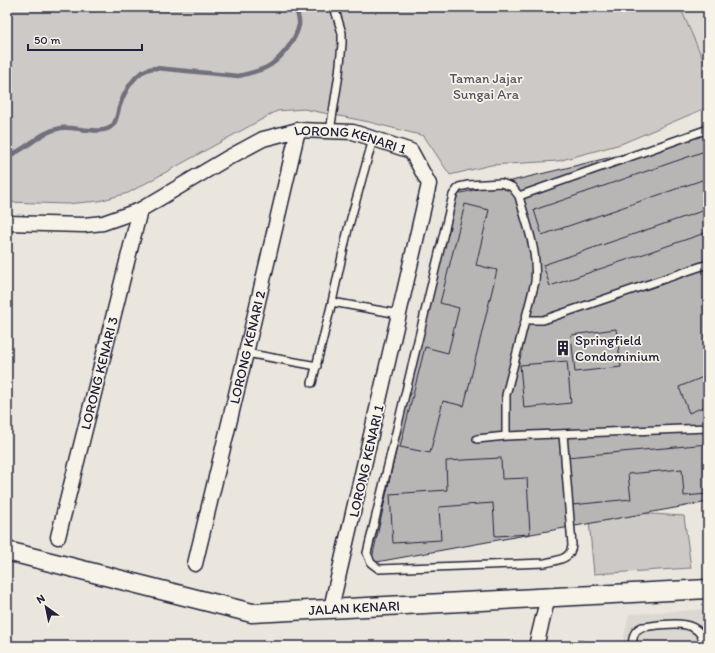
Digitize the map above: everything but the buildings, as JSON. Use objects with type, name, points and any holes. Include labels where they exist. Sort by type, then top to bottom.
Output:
[{"type":"street","name":"LORONG KENARI 1","points":[[7,223],[84,225],[103,223],[140,210],[263,139],[298,130],[353,132],[411,151],[429,184],[331,608]]},
{"type":"street","name":"LORONG KENARI 2","points":[[195,564],[298,130]]},
{"type":"street","name":"LORONG KENARI 3","points":[[58,537],[140,210]]},
{"type":"street","name":"JALAN KENARI","points":[[7,551],[252,613],[708,589]]},
{"type":"street","points":[[536,646],[548,597]]},
{"type":"lane","points":[[330,131],[342,44],[342,33],[334,7]]},
{"type":"lane","points":[[519,196],[708,129]]},
{"type":"lane","points":[[312,383],[348,229],[372,138]]},
{"type":"lane","points":[[506,436],[506,396],[536,282],[535,252],[519,196],[512,188],[501,184],[463,186],[459,187],[453,195],[367,553],[371,563],[379,569],[387,569],[545,563],[562,559],[568,555],[572,551],[572,545],[563,434]]},
{"type":"lane","points":[[526,320],[542,320],[708,264]]},
{"type":"lane","points":[[332,302],[399,314]]},
{"type":"lane","points":[[246,353],[317,366]]},
{"type":"lane","points":[[477,439],[506,436],[708,428]]},
{"type":"lane","points":[[632,646],[634,633],[642,627],[678,624],[687,624],[699,632],[704,646]]},
{"type":"shaded area","points":[[680,7],[708,7],[708,71]]},
{"type":"shaded area","points":[[708,609],[708,646],[622,646],[629,614]]},
{"type":"green space","name":"Taman Jajar Sungai Ara","points":[[7,7],[680,7],[708,71],[708,107],[621,144],[558,161],[491,165],[450,175],[424,136],[369,122],[304,109],[277,111],[128,193],[99,201],[66,204],[7,202]]},
{"type":"green space","points":[[588,510],[684,516],[691,568],[594,574]]},
{"type":"waterway","points":[[7,156],[14,154],[45,133],[53,130],[61,128],[95,130],[108,129],[115,122],[121,102],[132,82],[142,72],[149,69],[156,68],[238,76],[265,68],[276,61],[291,44],[299,25],[295,7]]},
{"type":"place","name":"Springfield Condominium","points":[[563,348]]}]
